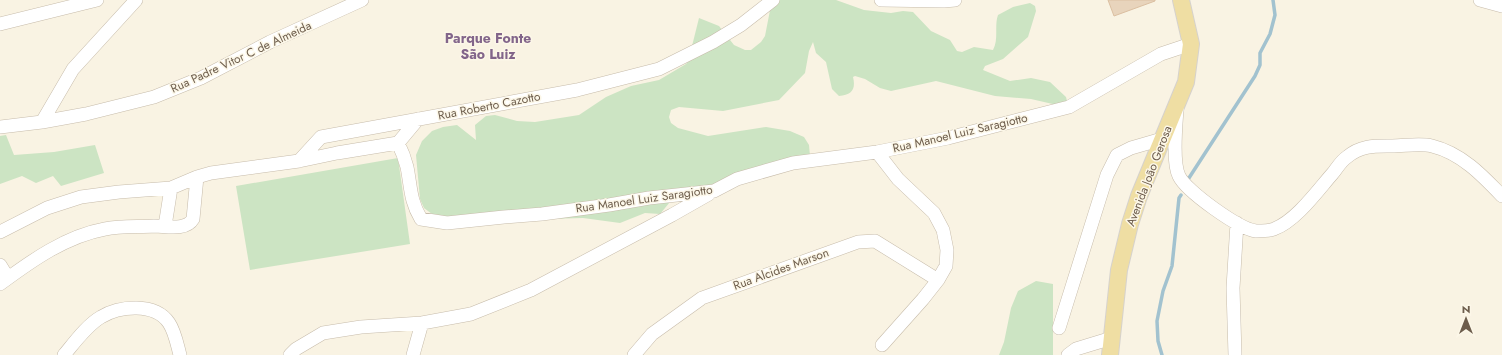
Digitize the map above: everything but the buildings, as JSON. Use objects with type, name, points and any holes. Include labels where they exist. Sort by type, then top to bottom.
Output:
[{"type":"main road","name":"Avenida João Gerosa","points":[[1110,355],[1119,270],[1130,224],[1139,196],[1186,82],[1191,44],[1181,0]]},
{"type":"street","points":[[0,24],[97,0]]},
{"type":"street","points":[[42,122],[73,69],[136,0]]},
{"type":"street","name":"Rua Padre Vitor C de Almeida","points":[[0,127],[42,122],[86,114],[154,97],[201,78],[270,42],[362,0]]},
{"type":"street","name":"Rua Roberto Cazotto","points":[[299,160],[321,136],[577,90],[660,69],[713,42],[741,25],[773,0]]},
{"type":"street","points":[[881,0],[944,2],[955,0]]},
{"type":"street","points":[[1480,0],[1502,6]]},
{"type":"street","name":"Rua Manoel Luiz Saragiotto","points":[[398,143],[407,167],[411,197],[415,210],[421,219],[447,223],[542,214],[714,190],[737,179],[794,163],[878,152],[948,138],[1068,107],[1161,54],[1191,44]]},
{"type":"street","points":[[1177,106],[1176,161],[1178,174],[1184,185],[1196,196],[1237,223],[1256,231],[1274,229],[1288,221],[1308,203],[1346,158],[1357,150],[1369,146],[1430,146],[1455,154],[1483,176],[1502,196]]},
{"type":"street","points":[[0,232],[47,208],[81,197],[171,188],[196,177],[211,173],[398,143],[418,119]]},
{"type":"street","points":[[1059,328],[1107,175],[1117,155],[1131,148],[1162,139]]},
{"type":"street","points":[[878,152],[898,179],[934,213],[943,230],[947,250],[946,266],[938,280],[923,300],[882,345]]},
{"type":"street","points":[[0,265],[4,281],[60,244],[84,233],[107,228],[165,226],[185,227],[190,224],[193,219],[196,177]]},
{"type":"street","points":[[165,226],[171,188]]},
{"type":"street","points":[[293,353],[323,333],[361,327],[422,323],[471,314],[531,290],[672,216],[714,190]]},
{"type":"street","points":[[1235,355],[1233,288],[1237,223]]},
{"type":"street","name":"Rua Alcides Marson","points":[[634,355],[652,334],[702,298],[858,242],[875,241],[938,280]]},
{"type":"street","points":[[64,355],[81,335],[100,317],[120,309],[139,307],[157,313],[168,322],[175,335],[180,355]]},
{"type":"street","points":[[413,355],[422,323]]},
{"type":"street","points":[[1068,355],[1076,349],[1112,338]]},
{"type":"green space","points":[[772,0],[836,0],[864,10],[891,13],[903,11],[913,12],[931,31],[950,40],[957,51],[962,52],[974,47],[993,50],[996,41],[996,24],[998,15],[1013,7],[1030,3],[1035,6],[1036,11],[1028,37],[1003,59],[985,66],[983,70],[1010,81],[1031,78],[1050,82],[1066,97],[1067,101],[1064,105],[1057,105],[1031,99],[995,96],[936,81],[891,91],[880,88],[865,79],[855,76],[853,77],[854,85],[852,91],[839,96],[832,89],[826,62],[816,53],[813,42],[809,51],[805,73],[779,100],[723,111],[679,107],[671,110],[669,117],[671,123],[678,128],[708,136],[766,127],[790,131],[804,137],[809,145],[810,156],[670,202],[660,214],[645,213],[620,223],[583,218],[472,221],[432,214],[424,208],[420,199],[416,155],[422,141],[432,131],[443,127],[457,125],[476,140],[475,125],[486,116],[495,115],[517,121],[535,122],[579,115],[606,97],[631,86],[659,80],[686,64],[693,56],[692,46],[699,18],[719,26],[734,45],[745,50],[751,50],[761,42],[765,36]]},
{"type":"green space","points":[[6,135],[14,155],[54,152],[95,145],[104,173],[61,186],[53,176],[36,183],[22,176],[0,184],[0,136]]},
{"type":"green space","points":[[398,158],[410,244],[250,270],[236,186]]},
{"type":"green space","points":[[1036,281],[1053,284],[1053,355],[999,355],[1004,342],[1011,308],[1018,291]]},
{"type":"waterway","points":[[1187,181],[1255,76],[1260,65],[1260,53],[1270,34],[1275,15],[1273,0]]},
{"type":"waterway","points":[[1162,355],[1158,341],[1157,321],[1163,291],[1172,266],[1179,198],[1181,195]]},
{"type":"district","name":"Parque Fonte São Luiz","points":[[488,46]]}]
